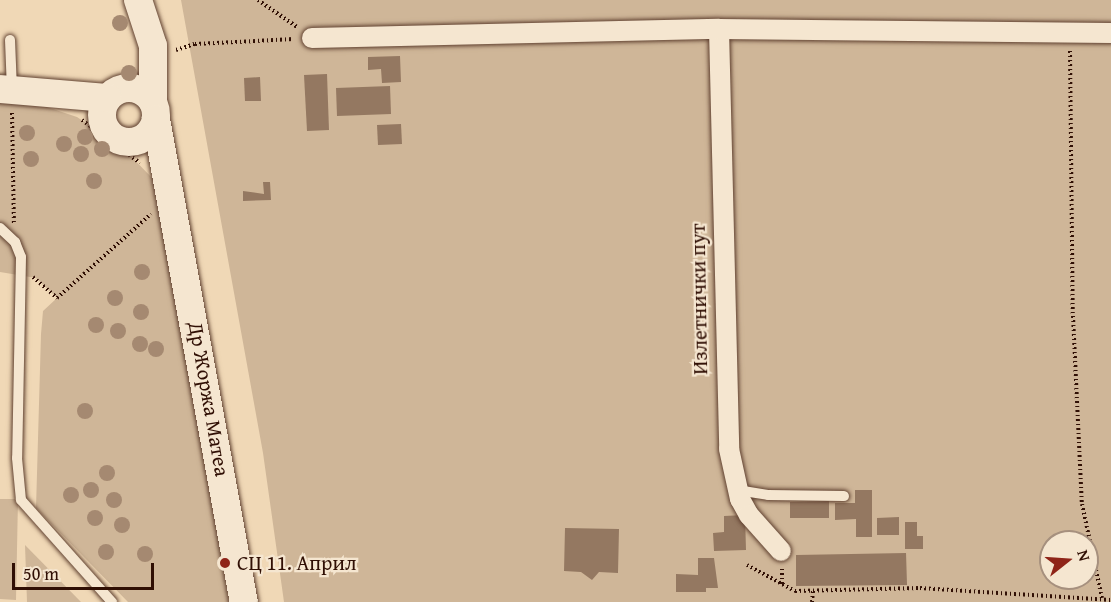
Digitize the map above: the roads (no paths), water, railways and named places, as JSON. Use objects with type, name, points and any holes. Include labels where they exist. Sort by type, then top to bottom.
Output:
[{"type":"main road","name":"Др Жоржа Матеа","points":[[138,0],[137,102],[164,204],[244,602]]},
{"type":"main road","name":"Др Жоржа Матеа","points":[[14,94],[101,128],[145,161],[164,204]]},
{"type":"main road","points":[[14,94],[137,102]]},
{"type":"main road","points":[[137,102],[149,135],[101,128],[102,109],[137,102]]},
{"type":"street","points":[[312,38],[719,29],[1111,33]]},
{"type":"street","name":"Излетнички пут","points":[[719,29],[726,418],[737,490],[749,515],[781,550]]},
{"type":"lane","points":[[10,40],[14,94]]},
{"type":"lane","points":[[0,228],[15,242],[22,275],[17,458],[21,500],[112,602]]},
{"type":"lane","points":[[737,490],[768,495],[844,496]]},
{"type":"place","name":"СЦ 11. Април","points":[[225,563]]}]
